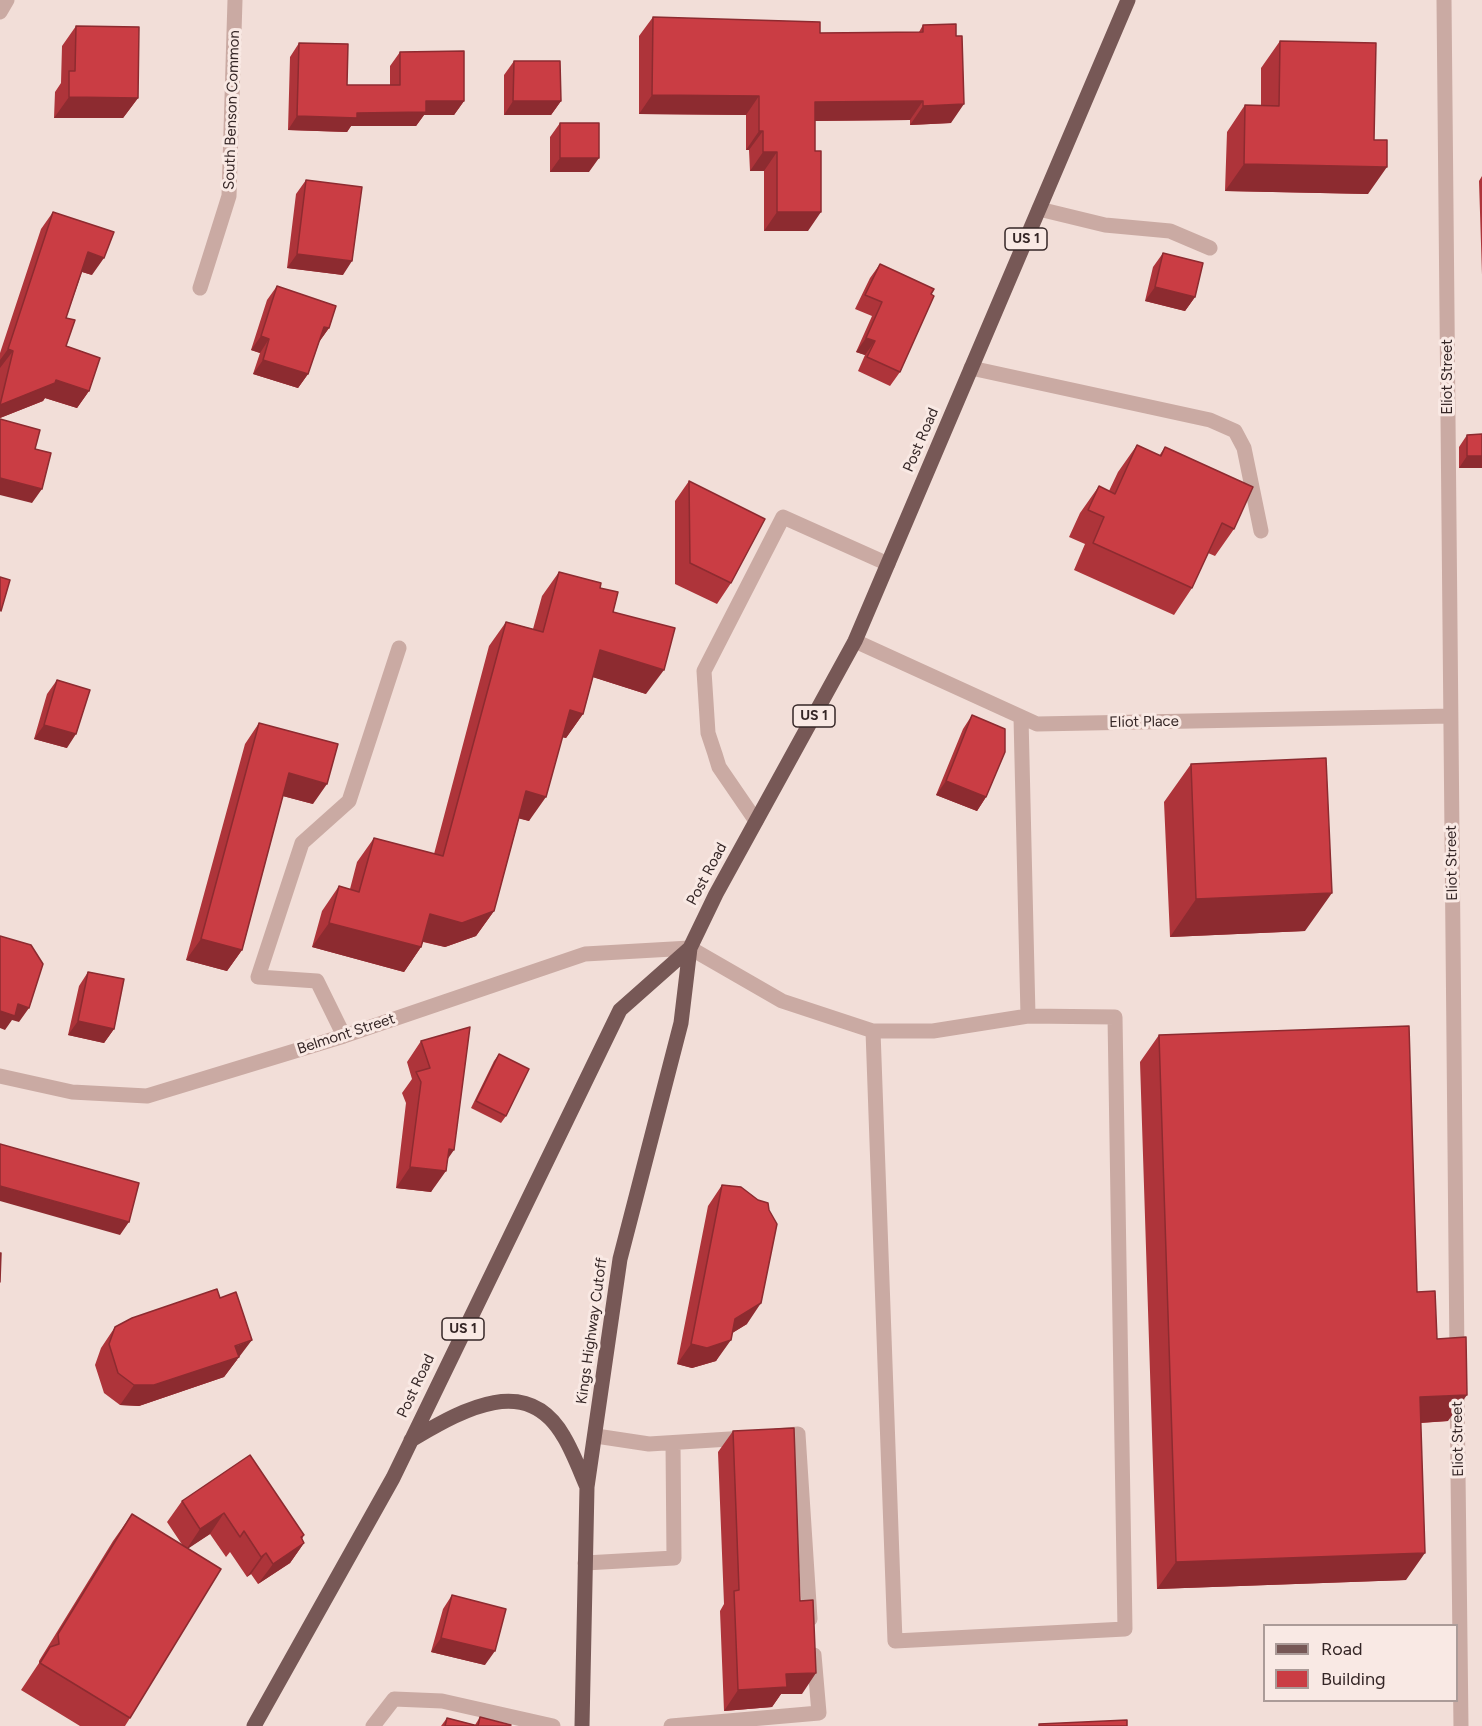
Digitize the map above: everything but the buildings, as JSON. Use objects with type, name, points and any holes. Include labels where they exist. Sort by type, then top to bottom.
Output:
[{"type":"main road","name":"Post Road","points":[[254,1726],[387,1488],[620,1010],[690,948],[716,894],[855,641],[1128,0]]},
{"type":"main road","name":"Kings Highway Cutoff","points":[[582,1726],[587,1487],[620,1259],[681,1023],[690,948]]},
{"type":"main road","points":[[411,1440],[461,1411],[496,1400],[519,1402],[542,1412],[564,1435],[587,1487]]},
{"type":"street","points":[[0,12],[8,0]]},
{"type":"street","name":"South Benson Common","points":[[200,288],[230,196],[236,0]]},
{"type":"street","name":"Eliot Street","points":[[1444,0],[1461,1726]]},
{"type":"street","points":[[1039,208],[1105,225],[1170,231],[1210,248]]},
{"type":"street","points":[[971,368],[1210,420],[1235,431],[1244,448],[1261,531]]},
{"type":"street","points":[[756,821],[717,761],[708,733],[705,671],[783,517],[888,564]]},
{"type":"street","name":"Eliot Place","points":[[855,641],[1037,724],[1450,716]]},
{"type":"street","points":[[344,1036],[317,981],[258,977],[302,843],[349,801],[399,648]]},
{"type":"street","points":[[1021,717],[1028,1016]]},
{"type":"street","points":[[690,948],[782,1002],[873,1031],[933,1031],[1028,1016],[1115,1017],[1125,1629],[895,1641],[873,1031]]},
{"type":"street","name":"Belmont Street","points":[[0,1076],[72,1092],[147,1096],[344,1036],[585,954],[690,948]]},
{"type":"street","points":[[596,1436],[648,1444],[798,1434],[819,1713],[671,1726]]},
{"type":"street","points":[[585,1563],[675,1558],[673,1443]]},
{"type":"street","points":[[373,1726],[394,1699],[442,1701],[553,1726]]}]
